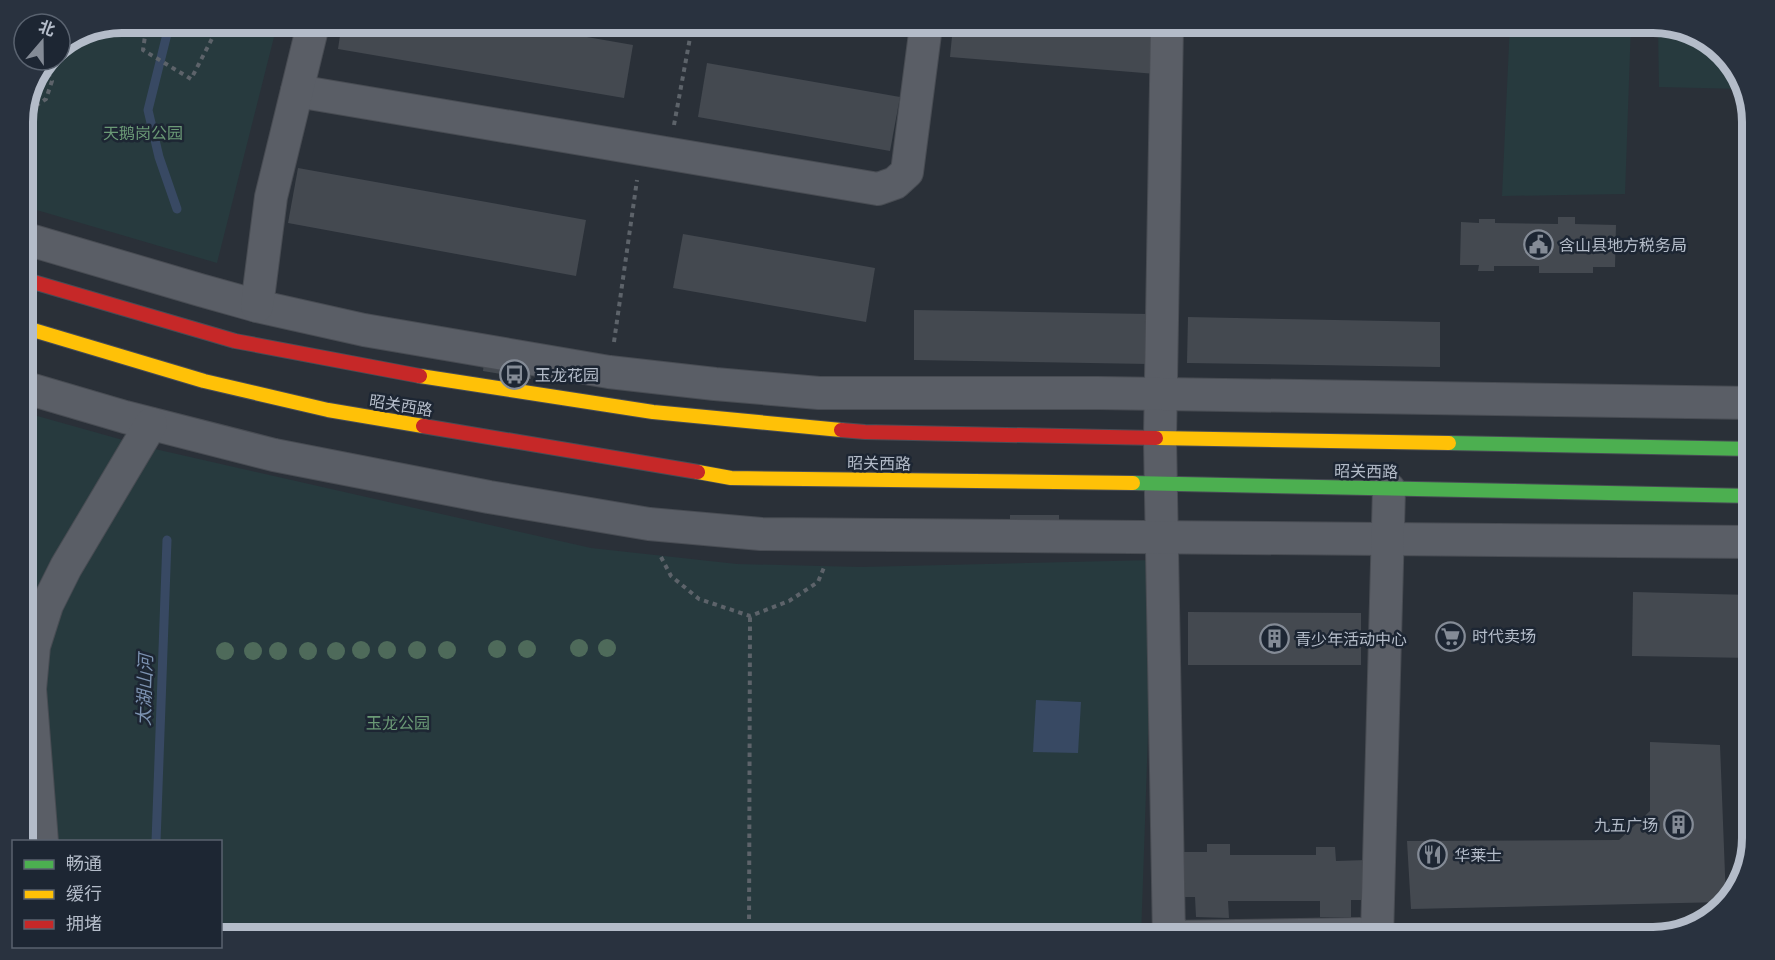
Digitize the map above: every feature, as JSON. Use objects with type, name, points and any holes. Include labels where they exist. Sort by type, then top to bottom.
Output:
[{"type":"main road","name":"昭关西路","points":[[33,282],[235,341],[427,377],[688,416],[864,432],[1742,449]]},
{"type":"main road","name":"昭关西路","points":[[33,330],[204,381],[328,410],[731,478],[1160,483],[1742,496]]},
{"type":"street","points":[[257,306],[271,197],[311,33]]},
{"type":"street","points":[[297,92],[878,189],[895,183],[907,172],[925,33]]},
{"type":"street","points":[[1167,33],[1160,483],[1169,927]]},
{"type":"street","points":[[33,241],[257,306],[364,330],[609,372],[715,384],[819,393],[1742,403]]},
{"type":"street","points":[[317,356],[324,321]]},
{"type":"street","points":[[33,390],[151,424],[274,455],[489,497],[649,524],[761,534],[1742,542]]},
{"type":"street","points":[[33,657],[34,646],[47,605],[66,567],[151,424]]},
{"type":"street","points":[[1369,927],[1389,489]]},
{"type":"street","points":[[33,727],[42,840]]},
{"type":"path","points":[[144,33],[143,50],[191,79],[215,33]]},
{"type":"path","points":[[664,126],[674,128],[691,33]]},
{"type":"path","points":[[35,106],[46,99],[52,81],[48,73]]},
{"type":"path","points":[[609,372],[638,170]]},
{"type":"path","points":[[661,556],[671,576],[699,598],[750,616],[789,602],[818,582],[827,561]]},
{"type":"path","points":[[749,927],[750,616]]},
{"type":"green space","name":"天鹅岗公园","points":[[275,33],[217,263],[33,209],[33,117],[42,83],[49,72],[72,72],[72,49],[88,40],[105,35]]},
{"type":"green space","points":[[1510,33],[1631,33],[1625,194],[1502,196]]},
{"type":"green space","points":[[1658,33],[1676,36],[1692,42],[1712,55],[1727,73],[1735,89],[1659,87]]},
{"type":"green space","name":"玉龙公园","points":[[33,415],[155,449],[591,548],[737,564],[861,567],[1154,560],[1141,927],[222,927],[222,840],[33,840]]},
{"type":"water","points":[[1036,700],[1081,702],[1078,753],[1033,752]]},
{"type":"building","points":[[340,33],[564,33],[633,45],[624,98],[338,49]]},
{"type":"building","points":[[952,33],[1159,33],[1156,74],[950,57]]},
{"type":"building","points":[[707,63],[900,97],[890,151],[698,117]]},
{"type":"building","points":[[298,168],[586,220],[576,276],[288,223]]},
{"type":"building","name":"含山县地方税务局","points":[[1558,217],[1575,217],[1575,224],[1616,225],[1615,267],[1593,267],[1593,273],[1539,273],[1539,266],[1494,266],[1494,271],[1478,271],[1479,265],[1460,265],[1461,222],[1479,223],[1479,219],[1495,219],[1495,223],[1558,224]]},
{"type":"building","points":[[683,234],[875,268],[866,322],[673,288]]},
{"type":"building","points":[[914,310],[1149,314],[1149,364],[914,360]]},
{"type":"building","points":[[1188,317],[1440,322],[1440,367],[1187,363]]},
{"type":"building","points":[[484,362],[532,370],[531,379],[483,371]]},
{"type":"building","points":[[1010,515],[1059,515],[1059,524],[1010,524]]},
{"type":"building","points":[[1633,592],[1742,595],[1742,658],[1632,656]]},
{"type":"building","name":"青少年活动中心","points":[[1188,612],[1361,613],[1361,665],[1188,665]]},
{"type":"building","name":"九五广场","points":[[1650,742],[1720,745],[1726,889],[1715,902],[1411,909],[1407,841],[1619,840],[1650,811]]},
{"type":"building","points":[[1207,844],[1230,844],[1230,855],[1316,855],[1316,847],[1335,847],[1336,861],[1367,860],[1367,900],[1351,900],[1351,917],[1320,917],[1320,901],[1228,901],[1229,918],[1196,917],[1195,897],[1174,897],[1174,852],[1207,852]]},
{"type":"waterway","name":"太湖山河","points":[[167,33],[148,110],[159,157],[177,209]]},
{"type":"waterway","name":"太湖山河","points":[[156,840],[167,540]]},
{"type":"traffic: fast","points":[[1449,443],[1742,449]]},
{"type":"traffic: fast","points":[[1133,483],[1742,496]]},
{"type":"traffic: slow","points":[[33,330],[204,381],[328,410],[423,426]]},
{"type":"traffic: slow","points":[[420,376],[653,412],[841,430]]},
{"type":"traffic: slow","points":[[1156,438],[1449,443]]},
{"type":"traffic: slow","points":[[698,472],[731,478],[1133,483]]},
{"type":"traffic: jam","points":[[33,282],[235,341],[420,376]]},
{"type":"traffic: jam","points":[[423,426],[698,472]]},
{"type":"traffic: jam","points":[[841,430],[1156,438]]},
{"type":"place","name":"含山县地方税务局","points":[[1538,245]]},
{"type":"place","name":"玉龙花园","points":[[514,375]]},
{"type":"place","name":"时代卖场","points":[[1451,636]]},
{"type":"place","name":"青少年活动中心","points":[[1274,639]]},
{"type":"place","name":"九五广场","points":[[1679,825]]},
{"type":"place","name":"华莱士","points":[[1433,855]]}]
